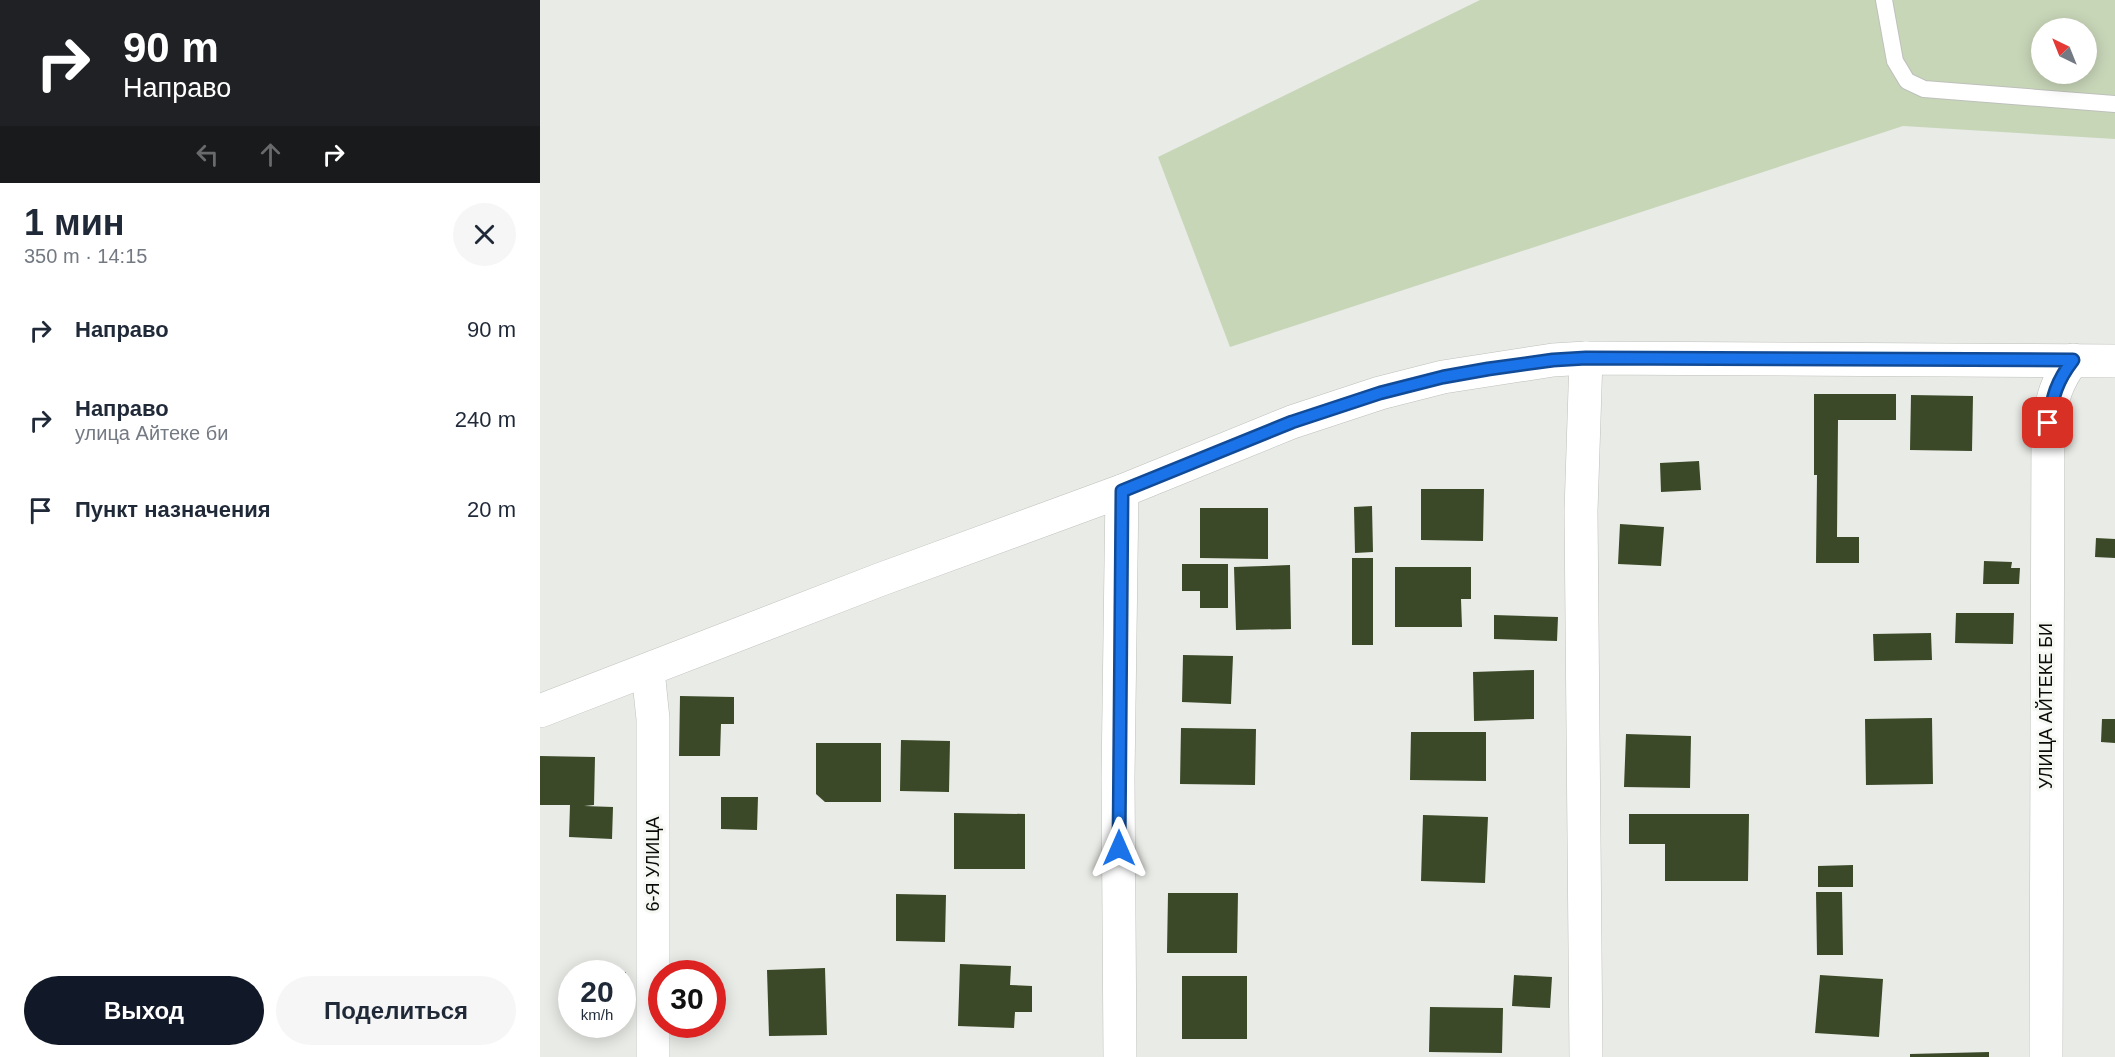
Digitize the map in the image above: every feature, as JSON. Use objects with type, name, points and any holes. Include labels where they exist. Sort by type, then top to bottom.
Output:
[{"type":"street","points":[[1586,358],[1581,511],[1586,1057]]},
{"type":"street","points":[[540,711],[879,580],[1122,491],[1292,422],[1380,393],[1443,377],[1553,360],[1586,358],[2115,361]]},
{"type":"street","name":"УЛИЦА АЙТЕКЕ БИ","points":[[2046,1057],[2048,423],[2053,393],[2062,374],[2073,360]]},
{"type":"street","points":[[1120,1057],[1118,778],[1122,491]]},
{"type":"street","name":"6-Я УЛИЦА","points":[[648,670],[653,719],[653,1057]]},
{"type":"lane","points":[[1884,0],[1895,61],[1907,81],[1924,89],[2115,104]]},
{"type":"green space","points":[[1480,0],[2115,0],[2115,139],[1903,126],[1230,347],[1158,157]]},
{"type":"building","points":[[1814,394],[1896,394],[1896,420],[1838,420],[1837,537],[1859,537],[1859,563],[1816,563],[1817,475],[1814,475]]},
{"type":"building","points":[[1911,395],[1973,396],[1972,451],[1910,450]]},
{"type":"building","points":[[1699,461],[1701,490],[1661,492],[1660,463]]},
{"type":"building","points":[[1421,489],[1484,489],[1483,541],[1421,540]]},
{"type":"building","points":[[1372,506],[1373,552],[1355,553],[1354,507]]},
{"type":"building","points":[[1200,508],[1268,508],[1268,559],[1200,558]]},
{"type":"building","points":[[1620,524],[1664,527],[1661,566],[1618,564]]},
{"type":"building","points":[[2096,538],[2115,539],[2115,558],[2095,557]]},
{"type":"building","points":[[1352,558],[1373,558],[1373,645],[1352,645]]},
{"type":"building","points":[[1984,561],[2012,562],[2011,568],[2020,568],[2019,584],[1983,584]]},
{"type":"building","points":[[1182,564],[1228,564],[1228,608],[1200,608],[1200,591],[1182,591]]},
{"type":"building","points":[[1290,565],[1291,629],[1236,630],[1234,567]]},
{"type":"building","points":[[1395,567],[1471,567],[1471,599],[1461,599],[1462,627],[1395,627]]},
{"type":"building","points":[[1956,613],[2014,613],[2013,644],[1955,643]]},
{"type":"building","points":[[1494,615],[1558,617],[1557,641],[1494,639]]},
{"type":"building","points":[[1931,633],[1932,660],[1874,661],[1873,634]]},
{"type":"building","points":[[1183,655],[1233,656],[1231,704],[1182,702]]},
{"type":"building","points":[[1534,670],[1534,719],[1474,721],[1473,672]]},
{"type":"building","points":[[680,696],[734,697],[734,724],[721,724],[720,756],[679,756]]},
{"type":"building","points":[[1932,718],[1933,784],[1866,785],[1865,719]]},
{"type":"building","points":[[2102,719],[2115,719],[2115,743],[2101,742]]},
{"type":"building","points":[[1181,728],[1256,729],[1255,785],[1180,784]]},
{"type":"building","points":[[1411,732],[1486,732],[1486,781],[1410,780]]},
{"type":"building","points":[[1626,734],[1691,736],[1690,788],[1624,787]]},
{"type":"building","points":[[901,740],[950,741],[949,792],[900,791]]},
{"type":"building","points":[[816,743],[881,743],[881,802],[825,802],[816,794]]},
{"type":"building","points":[[540,756],[595,757],[594,805],[584,806],[613,807],[612,839],[569,837],[570,805],[540,805]]},
{"type":"building","points":[[721,797],[758,797],[757,830],[721,829]]},
{"type":"building","points":[[954,813],[1025,814],[1025,869],[954,869]]},
{"type":"building","points":[[1629,814],[1749,814],[1748,881],[1665,881],[1665,844],[1629,844]]},
{"type":"building","points":[[1423,815],[1488,817],[1485,883],[1421,881]]},
{"type":"building","points":[[1853,865],[1853,887],[1818,887],[1818,866]]},
{"type":"building","points":[[1816,892],[1842,892],[1843,955],[1817,955]]},
{"type":"building","points":[[1168,893],[1238,893],[1237,953],[1167,953]]},
{"type":"building","points":[[896,894],[946,895],[945,942],[896,941]]},
{"type":"building","points":[[960,964],[1011,966],[1010,985],[1032,986],[1032,1012],[1015,1012],[1014,1028],[958,1026]]},
{"type":"building","points":[[825,968],[827,1035],[769,1036],[767,970]]},
{"type":"building","points":[[1514,975],[1552,977],[1550,1008],[1512,1006]]},
{"type":"building","points":[[1820,975],[1883,979],[1879,1037],[1815,1033]]},
{"type":"building","points":[[1182,976],[1247,976],[1247,1039],[1182,1039]]},
{"type":"building","points":[[1430,1007],[1503,1008],[1502,1053],[1429,1052]]},
{"type":"building","points":[[1989,1052],[1989,1057],[1910,1057],[1910,1054]]},
{"type":"route","points":[[1119,848],[1122,491],[1292,422],[1380,393],[1443,377],[1553,360],[1586,358],[2073,360],[2062,374],[2053,393],[2048,423]]}]
